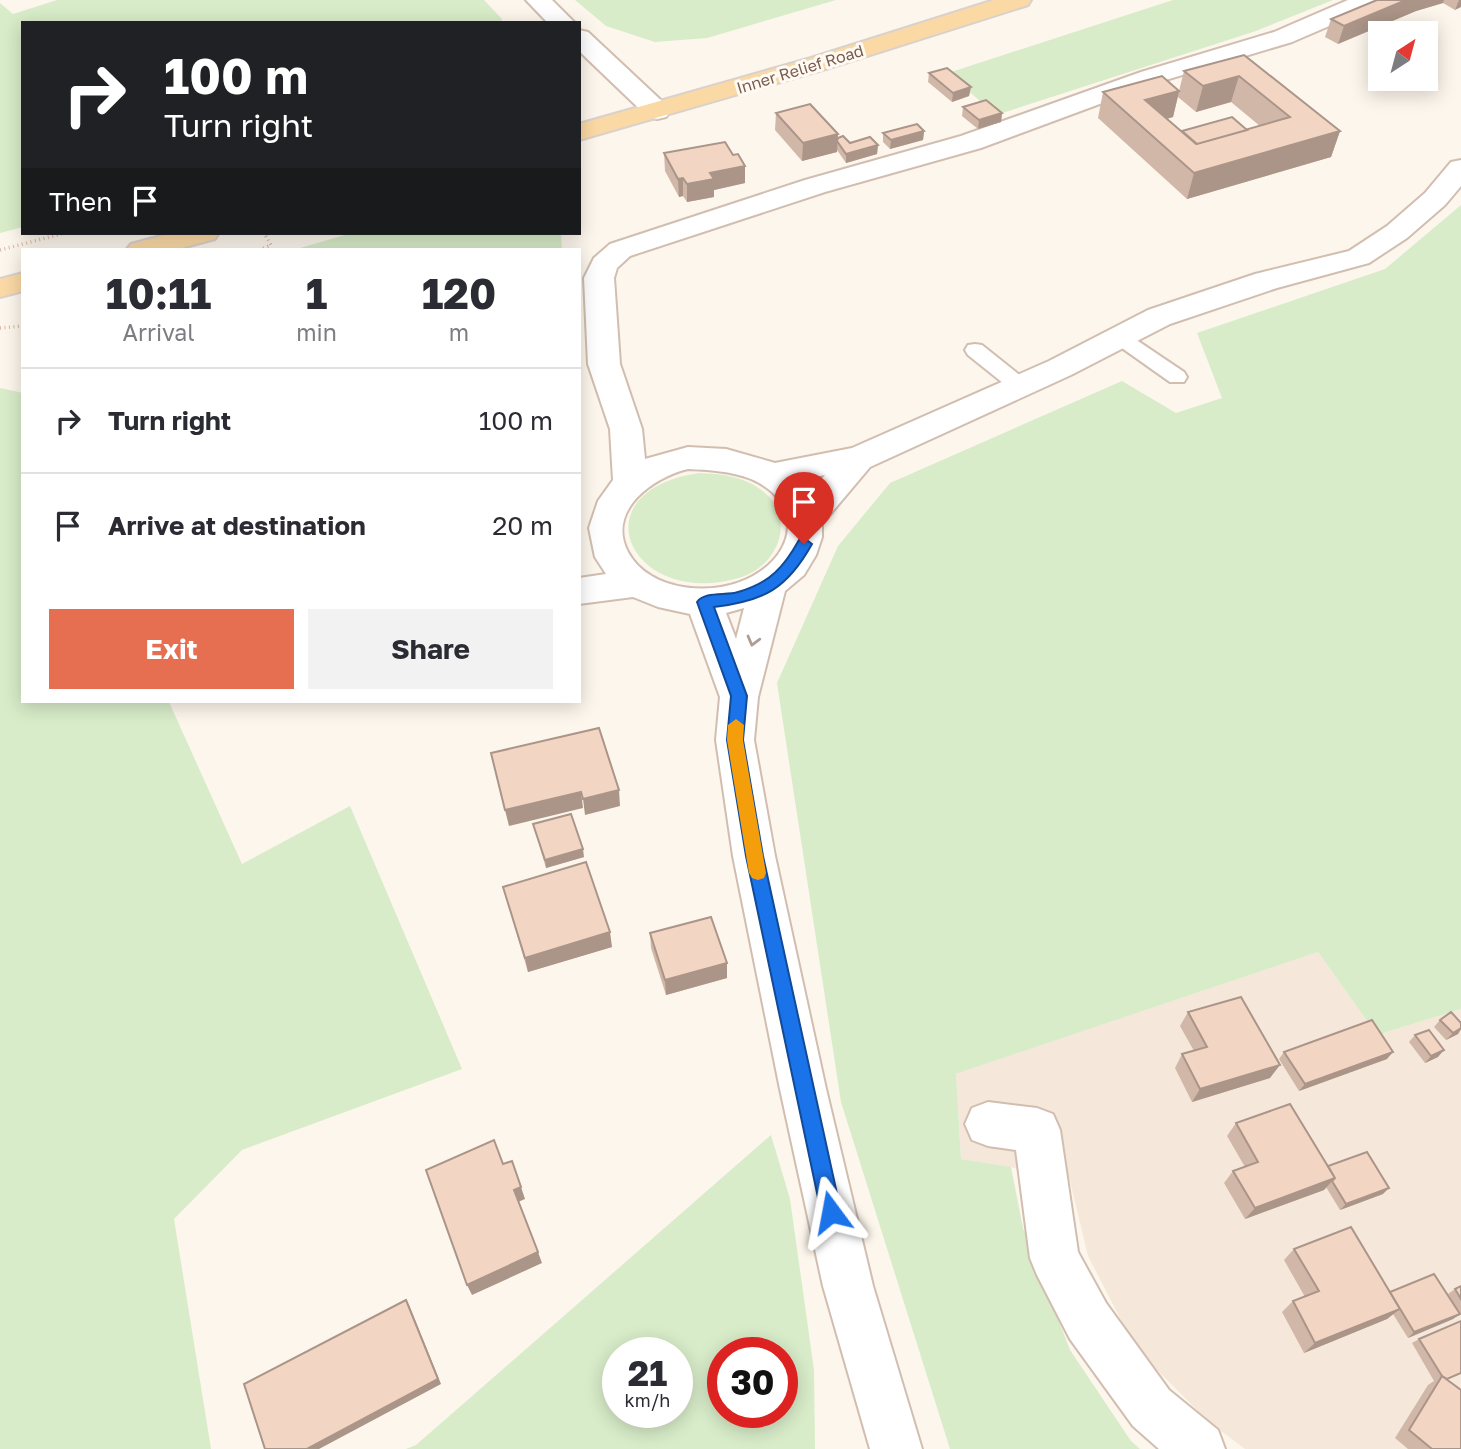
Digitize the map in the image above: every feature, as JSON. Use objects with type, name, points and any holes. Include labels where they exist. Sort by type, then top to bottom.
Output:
[{"type":"main road","name":"Inner Relief Road","points":[[581,131],[657,111],[1020,0]]},
{"type":"main road","points":[[149,248],[197,235]]},
{"type":"main road","points":[[0,288],[21,283]]},
{"type":"street","points":[[538,0],[561,21]]},
{"type":"street","points":[[630,482],[626,429],[604,363],[599,278],[604,264],[620,250],[815,186],[971,142],[1150,77],[1283,37],[1369,0]]},
{"type":"street","points":[[581,39],[657,111]]},
{"type":"street","points":[[773,475],[825,463],[858,459],[1020,386],[1171,313],[1266,281],[1359,257],[1397,232],[1435,199],[1461,168]]},
{"type":"street","points":[[626,429],[688,458]]},
{"type":"street","points":[[688,458],[718,458],[747,464],[773,475],[789,488],[799,503],[806,519],[804,544],[791,568],[768,586],[738,598],[704,602],[661,595],[636,583],[620,569],[610,554],[605,537],[605,521],[614,500],[630,482],[647,471],[688,458]]},
{"type":"street","points":[[806,519],[858,459]]},
{"type":"street","points":[[581,562],[605,537]]},
{"type":"street","points":[[581,591],[636,583]]},
{"type":"street","points":[[768,586],[739,696],[735,740],[738,762],[754,856],[848,1286],[896,1449]]},
{"type":"street","points":[[704,602],[739,696]]},
{"type":"street","points":[[988,1124],[1037,1130],[1054,1258],[1088,1321],[1151,1408],[1199,1449]]},
{"type":"lane","points":[[1119,337],[1177,377]]},
{"type":"lane","points":[[975,350],[1020,386]]},
{"type":"path","points":[[0,250],[57,235]]},
{"type":"path","points":[[264,248],[271,245],[265,235]]},
{"type":"path","points":[[0,328],[21,326]]},
{"type":"shaded area","points":[[1318,952],[1377,1035],[1461,1009],[1461,1449],[1245,1449],[1209,1422],[1136,1349],[1088,1256],[1069,1177],[961,1159],[956,1074]]},
{"type":"green space","points":[[57,0],[484,0],[502,19],[21,21],[21,228],[0,233],[0,3],[13,14]]},
{"type":"green space","points":[[575,0],[836,0],[707,38],[655,42],[606,26]]},
{"type":"green space","points":[[1173,0],[1333,0],[1256,31],[996,115],[948,73]]},
{"type":"green space","points":[[1461,205],[1461,1009],[1377,1035],[1318,952],[956,1074],[961,1159],[1011,1167],[1023,1228],[1070,1350],[1131,1441],[1140,1449],[950,1449],[841,1102],[777,683],[838,546],[890,483],[1122,381],[1176,413],[1222,398],[1197,333],[1385,269]]},
{"type":"green space","points":[[345,235],[561,235],[562,248],[300,248]]},
{"type":"green space","points":[[0,388],[21,393],[21,703],[169,703],[242,864],[350,806],[462,1069],[242,1150],[174,1219],[211,1449],[0,1449]]},
{"type":"green space","points":[[699,473],[731,476],[746,481],[772,500],[779,512],[781,525],[774,551],[765,563],[753,572],[739,578],[701,583],[670,577],[646,563],[632,544],[629,523],[638,502],[661,484]]},
{"type":"green space","points":[[771,1135],[790,1199],[814,1370],[815,1449],[406,1449],[416,1445]]},
{"type":"building","points":[[1377,0],[1406,0],[1344,26],[1331,19]]},
{"type":"building","points":[[1244,55],[1340,131],[1194,173],[1103,92],[1162,76],[1179,91],[1145,100],[1196,144],[1290,117],[1239,76],[1203,86],[1184,71]]},
{"type":"building","points":[[947,68],[971,87],[953,93],[929,73]]},
{"type":"building","points":[[986,100],[1002,113],[979,120],[963,107]]},
{"type":"building","points":[[810,104],[838,134],[803,143],[776,113]]},
{"type":"building","points":[[1232,117],[1247,130],[1197,144],[1182,131]]},
{"type":"building","points":[[917,124],[924,131],[891,140],[883,133]]},
{"type":"building","points":[[843,136],[850,143],[870,137],[878,145],[846,154],[837,141]]},
{"type":"building","points":[[725,142],[733,155],[738,154],[745,166],[710,173],[714,179],[687,184],[683,178],[678,179],[664,153]]},
{"type":"building","points":[[599,728],[619,790],[583,799],[581,792],[505,810],[491,753]]},
{"type":"building","points":[[571,814],[583,849],[545,860],[533,824]]},
{"type":"building","points":[[586,862],[610,932],[525,958],[503,887]]},
{"type":"building","points":[[711,917],[727,963],[665,980],[650,933]]},
{"type":"building","points":[[1241,997],[1280,1065],[1200,1089],[1182,1054],[1207,1047],[1188,1012]]},
{"type":"building","points":[[1451,1012],[1461,1023],[1461,1028],[1453,1033],[1440,1020]]},
{"type":"building","points":[[1372,1020],[1393,1052],[1305,1084],[1284,1052]]},
{"type":"building","points":[[1429,1030],[1444,1050],[1431,1056],[1415,1035]]},
{"type":"building","points":[[1290,1104],[1335,1178],[1255,1208],[1233,1171],[1258,1162],[1236,1123]]},
{"type":"building","points":[[494,1140],[503,1164],[512,1161],[521,1187],[514,1190],[538,1252],[467,1285],[426,1170]]},
{"type":"building","points":[[1367,1152],[1389,1188],[1346,1204],[1332,1181],[1335,1178],[1328,1166]]},
{"type":"building","points":[[1351,1227],[1400,1309],[1315,1343],[1293,1301],[1319,1291],[1294,1249]]},
{"type":"building","points":[[1434,1274],[1460,1314],[1414,1332],[1390,1292]]},
{"type":"building","points":[[1461,1286],[1461,1299],[1455,1289]]},
{"type":"building","points":[[406,1300],[438,1379],[307,1449],[265,1449],[244,1384]]},
{"type":"building","points":[[1461,1321],[1461,1373],[1447,1379],[1442,1376],[1419,1339]]},
{"type":"building","points":[[1442,1376],[1461,1390],[1461,1449],[1432,1449],[1409,1430]]},
{"type":"slow traffic","points":[[736,725],[735,740],[758,873]]},
{"type":"route","points":[[804,544],[791,568],[768,586],[738,598],[704,602],[739,696],[735,740],[754,856],[831,1212]]}]
